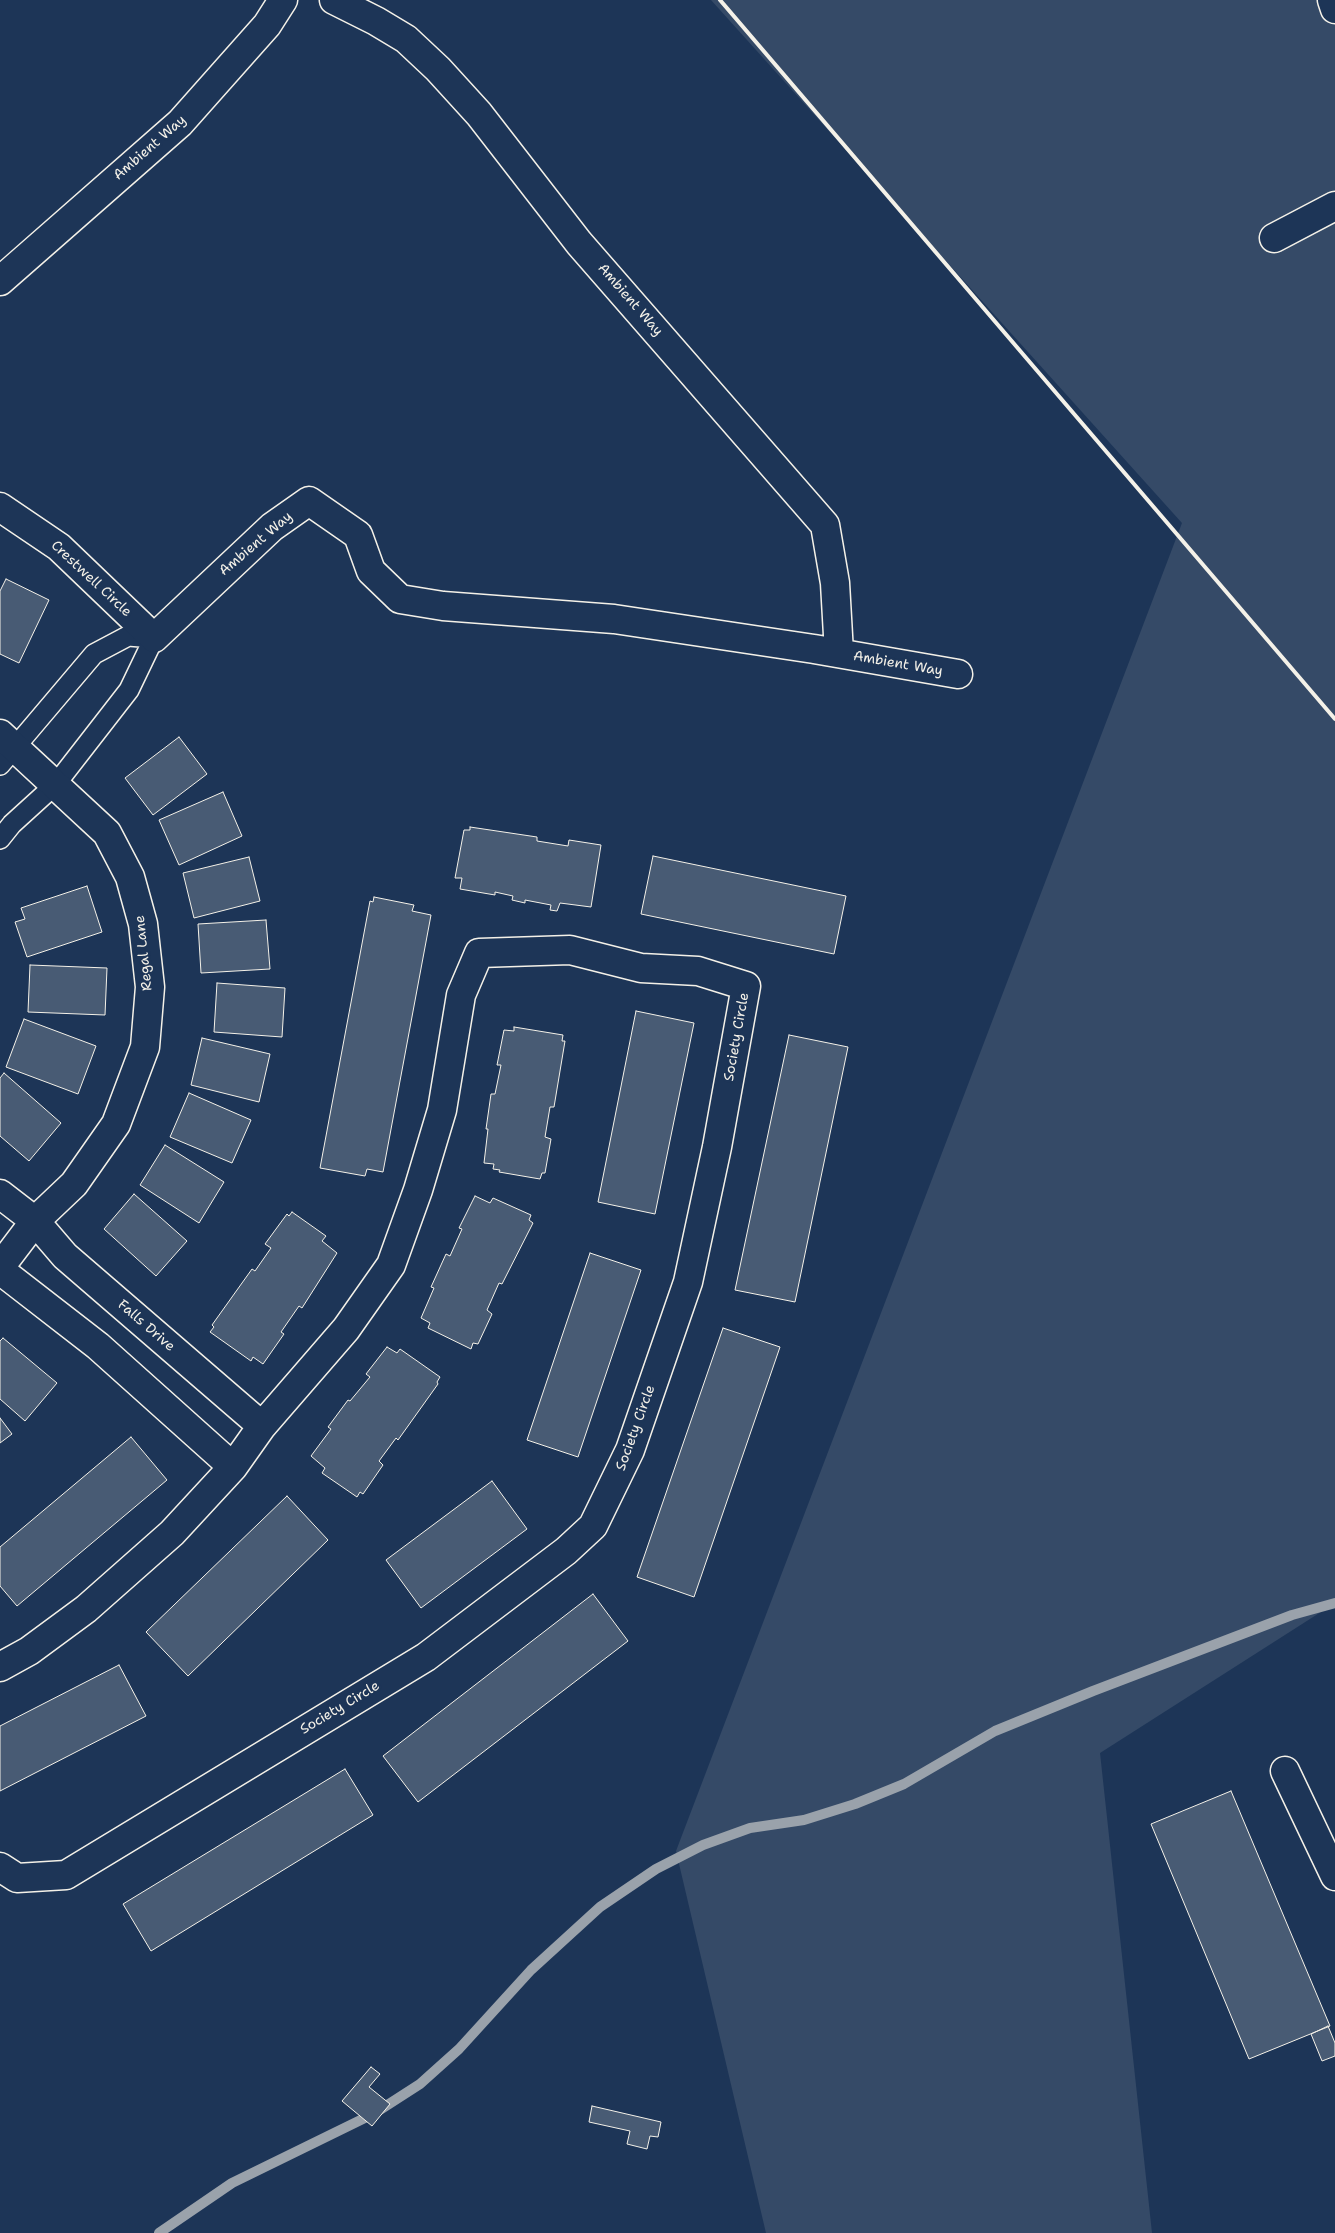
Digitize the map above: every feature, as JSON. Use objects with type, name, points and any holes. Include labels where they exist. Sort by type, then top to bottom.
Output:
[{"type":"street","name":"Ambient Way","points":[[0,281],[180,123],[268,25],[284,0]]},
{"type":"street","name":"Ambient Way","points":[[334,0],[376,21],[406,39],[438,69],[480,114],[579,243],[825,526],[834,583],[839,653]]},
{"type":"street","points":[[1332,0],[1335,9]]},
{"type":"street","points":[[1274,238],[1335,206]]},
{"type":"street","name":"Ambient Way","points":[[154,638],[272,527],[308,501],[358,535],[371,571],[400,599],[443,606],[614,619],[839,653],[958,674]]},
{"type":"street","name":"Crestwell Circle","points":[[0,507],[60,547],[154,638]]},
{"type":"street","name":"Regal Lane","points":[[5,749],[56,784],[108,833],[130,877],[143,924],[150,987],[145,1047],[116,1124],[74,1184],[35,1221]]},
{"type":"street","name":"Society Circle","points":[[0,1667],[29,1651],[86,1610],[172,1533],[233,1467],[262,1426],[346,1329],[391,1265],[418,1190],[442,1110],[461,995],[479,953],[570,950],[641,968],[698,972],[746,986],[717,1147],[688,1282],[630,1450],[594,1526],[566,1551],[426,1656],[66,1875],[17,1878],[0,1867]]},
{"type":"street","name":"Falls Drive","points":[[0,1194],[35,1221],[65,1256],[262,1426]]},
{"type":"street","points":[[35,1221],[0,1269],[98,1346],[233,1467]]},
{"type":"street","points":[[1285,1771],[1335,1876]]},
{"type":"lane","points":[[5,749],[94,654],[128,636],[154,638]]},
{"type":"lane","name":"Ambient Way","points":[[0,840],[12,824],[56,784],[129,690],[154,638]]},
{"type":"shaded area","points":[[711,0],[1335,0],[1335,1603],[1100,1753],[1152,2233],[766,2233],[676,1851],[1182,523]]},
{"type":"building","points":[[6,579],[49,600],[19,663],[0,654],[0,591]]},
{"type":"building","points":[[179,737],[207,774],[153,815],[125,778]]},
{"type":"building","points":[[223,792],[242,836],[179,865],[159,820]]},
{"type":"building","points":[[470,827],[537,837],[537,841],[568,846],[569,840],[601,845],[591,907],[560,903],[557,911],[550,910],[551,905],[525,900],[525,903],[512,900],[513,896],[495,892],[495,895],[460,889],[462,878],[455,878],[464,830],[470,830]]},
{"type":"building","points":[[653,856],[846,896],[834,954],[641,914]]},
{"type":"building","points":[[249,857],[260,901],[194,918],[183,873]]},
{"type":"building","points":[[87,886],[102,932],[27,957],[15,922],[25,919],[21,908]]},
{"type":"building","points":[[374,897],[414,905],[412,911],[431,915],[383,1172],[367,1169],[365,1176],[320,1168],[370,901],[373,902]]},
{"type":"building","points":[[266,920],[270,969],[201,973],[198,924]]},
{"type":"building","points":[[30,965],[107,968],[105,1015],[28,1012]]},
{"type":"building","points":[[217,983],[285,988],[282,1037],[214,1032]]},
{"type":"building","points":[[636,1011],[694,1023],[655,1214],[598,1202]]},
{"type":"building","points":[[24,1019],[96,1046],[78,1094],[6,1067]]},
{"type":"building","points":[[514,1027],[563,1035],[562,1041],[565,1041],[554,1107],[550,1107],[545,1137],[551,1139],[545,1173],[542,1173],[540,1179],[499,1172],[500,1170],[493,1169],[494,1164],[484,1163],[491,1094],[495,1094],[501,1065],[497,1065],[504,1030],[514,1031]]},
{"type":"building","points":[[789,1035],[848,1047],[795,1302],[735,1290]]},
{"type":"building","points":[[202,1038],[270,1054],[259,1102],[191,1085]]},
{"type":"building","points":[[4,1073],[61,1123],[29,1161],[0,1136],[0,1078]]},
{"type":"building","points":[[189,1093],[251,1120],[232,1163],[170,1137]]},
{"type":"building","points":[[165,1145],[224,1182],[199,1223],[140,1185]]},
{"type":"building","points":[[134,1194],[187,1241],[156,1276],[104,1229]]},
{"type":"building","points":[[475,1196],[490,1203],[493,1198],[531,1215],[529,1220],[533,1223],[502,1284],[499,1283],[487,1310],[492,1314],[478,1344],[473,1343],[471,1349],[428,1328],[430,1323],[421,1318],[434,1288],[431,1287],[446,1254],[450,1256],[462,1229],[459,1228]]},
{"type":"building","points":[[292,1212],[326,1236],[322,1241],[337,1253],[302,1308],[299,1306],[281,1332],[284,1334],[263,1364],[253,1357],[251,1361],[210,1332],[214,1327],[212,1325],[252,1269],[255,1271],[271,1248],[265,1244],[287,1214],[289,1216]]},
{"type":"building","points":[[590,1253],[641,1270],[578,1457],[527,1440]]},
{"type":"building","points":[[723,1328],[780,1347],[694,1597],[637,1577]]},
{"type":"building","points":[[3,1338],[57,1383],[25,1421],[0,1399],[0,1341]]},
{"type":"building","points":[[387,1347],[397,1353],[400,1349],[440,1377],[437,1382],[438,1384],[398,1440],[396,1438],[379,1461],[383,1465],[363,1494],[360,1492],[357,1497],[322,1473],[325,1468],[311,1456],[331,1429],[328,1427],[348,1400],[350,1401],[370,1377],[366,1374]]},
{"type":"building","points":[[0,1418],[12,1434],[0,1443]]},
{"type":"building","points":[[131,1437],[167,1480],[17,1606],[0,1586],[0,1547]]},
{"type":"building","points":[[492,1481],[527,1529],[421,1608],[386,1560]]},
{"type":"building","points":[[287,1496],[328,1540],[188,1676],[146,1632]]},
{"type":"building","points":[[593,1594],[628,1641],[418,1802],[383,1756]]},
{"type":"building","points":[[119,1665],[146,1716],[0,1791],[0,1726]]},
{"type":"building","points":[[345,1769],[373,1815],[151,1951],[123,1904]]},
{"type":"building","points":[[1231,1791],[1330,2026],[1249,2059],[1151,1824]]},
{"type":"building","points":[[1328,2026],[1335,2043],[1335,2056],[1322,2061],[1311,2034]]},
{"type":"building","points":[[371,2067],[380,2074],[369,2087],[390,2104],[372,2126],[342,2101]]},
{"type":"building","points":[[592,2106],[661,2122],[658,2137],[650,2136],[647,2149],[627,2144],[630,2131],[589,2122]]},
{"type":"waterway","points":[[159,2233],[232,2183],[375,2113],[420,2084],[459,2049],[531,1970],[600,1907],[656,1869],[703,1845],[750,1828],[804,1820],[855,1804],[904,1784],[995,1731],[1093,1691],[1292,1615],[1335,1603]]},
{"type":"railway","points":[[720,0],[1335,719]]}]
